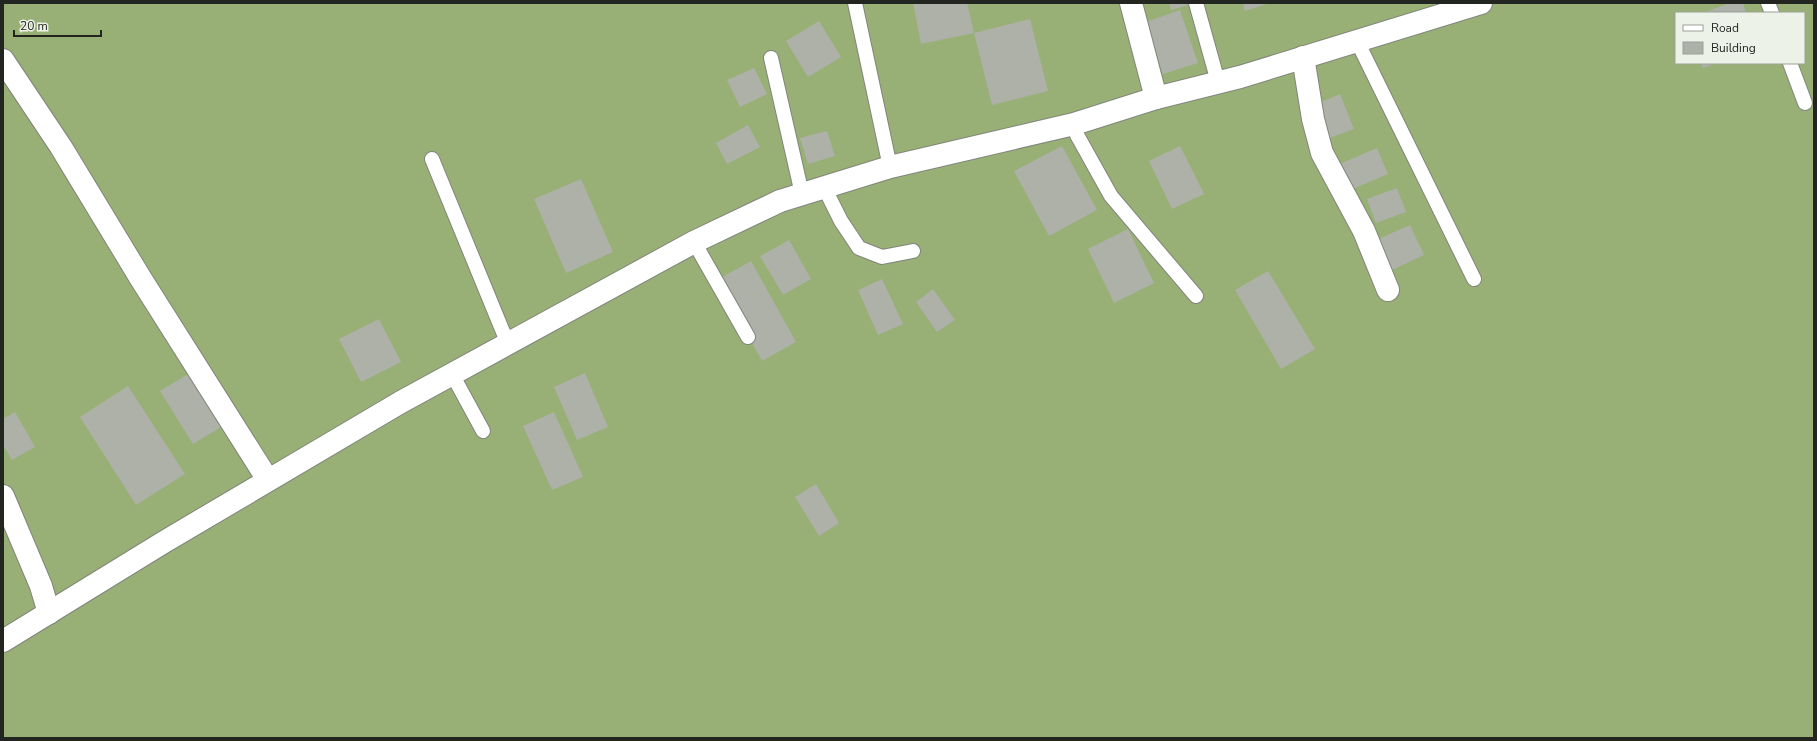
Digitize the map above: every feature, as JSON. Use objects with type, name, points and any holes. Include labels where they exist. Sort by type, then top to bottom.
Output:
[{"type":"street","points":[[1131,3],[1156,98]]},
{"type":"street","points":[[3,641],[164,542],[401,402],[694,242],[780,201],[890,167],[1074,124],[1156,98],[1303,58],[1481,3]]},
{"type":"street","points":[[1303,58],[1313,119],[1322,153],[1364,231],[1388,290]]},
{"type":"street","points":[[3,60],[61,147],[141,279],[268,480]]},
{"type":"street","points":[[3,496],[41,586],[49,613]]},
{"type":"lane","points":[[855,3],[890,167]]},
{"type":"lane","points":[[1196,3],[1218,82]]},
{"type":"lane","points":[[1357,41],[1474,279]]},
{"type":"lane","points":[[771,58],[802,194]]},
{"type":"lane","points":[[1790,64],[1805,103]]},
{"type":"lane","points":[[1074,124],[1077,135],[1111,196],[1196,296]]},
{"type":"lane","points":[[432,159],[508,344]]},
{"type":"lane","points":[[824,187],[841,221],[859,248],[882,257],[913,251]]},
{"type":"lane","points":[[694,242],[748,337]]},
{"type":"lane","points":[[452,374],[484,431]]},
{"type":"green space","points":[[3,3],[1814,3],[1814,738],[3,738]]},
{"type":"building","points":[[913,3],[967,3],[974,33],[921,44]]},
{"type":"building","points":[[1169,3],[1189,3],[1189,5],[1171,10]]},
{"type":"building","points":[[1243,3],[1270,3],[1245,11]]},
{"type":"building","points":[[1729,3],[1743,3],[1746,12],[1706,12]]},
{"type":"building","points":[[1180,10],[1198,63],[1163,74],[1146,22]]},
{"type":"building","points":[[1030,19],[1048,91],[992,105],[974,33]]},
{"type":"building","points":[[819,21],[841,57],[808,77],[786,41]]},
{"type":"building","points":[[1701,64],[1714,64],[1703,68]]},
{"type":"building","points":[[754,68],[767,94],[740,107],[727,80]]},
{"type":"building","points":[[1340,94],[1354,129],[1327,139],[1314,105]]},
{"type":"building","points":[[748,125],[760,147],[727,164],[716,143]]},
{"type":"building","points":[[827,131],[835,156],[808,164],[800,138]]},
{"type":"building","points":[[1062,146],[1097,210],[1049,236],[1014,171]]},
{"type":"building","points":[[1180,146],[1204,194],[1172,209],[1149,161]]},
{"type":"building","points":[[1377,148],[1388,174],[1348,191],[1337,165]]},
{"type":"building","points":[[581,179],[613,252],[566,273],[534,199]]},
{"type":"building","points":[[1397,188],[1406,212],[1376,223],[1367,199]]},
{"type":"building","points":[[1410,225],[1424,255],[1390,271],[1376,240]]},
{"type":"building","points":[[1128,229],[1154,283],[1114,303],[1088,249]]},
{"type":"building","points":[[789,240],[811,279],[783,295],[760,256]]},
{"type":"building","points":[[751,261],[796,342],[762,361],[717,280]]},
{"type":"building","points":[[1268,271],[1315,349],[1281,369],[1235,290]]},
{"type":"building","points":[[882,279],[903,324],[878,335],[858,290]]},
{"type":"building","points":[[933,289],[955,320],[937,332],[916,302]]},
{"type":"building","points":[[379,319],[401,362],[361,382],[339,339]]},
{"type":"building","points":[[193,371],[226,424],[193,444],[160,391]]},
{"type":"building","points":[[585,373],[608,427],[577,440],[554,387]]},
{"type":"building","points":[[128,386],[185,474],[136,505],[80,417]]},
{"type":"building","points":[[15,412],[35,447],[12,460],[3,445],[3,419]]},
{"type":"building","points":[[554,412],[583,477],[552,490],[523,426]]},
{"type":"building","points":[[816,484],[839,523],[819,536],[795,497]]}]
